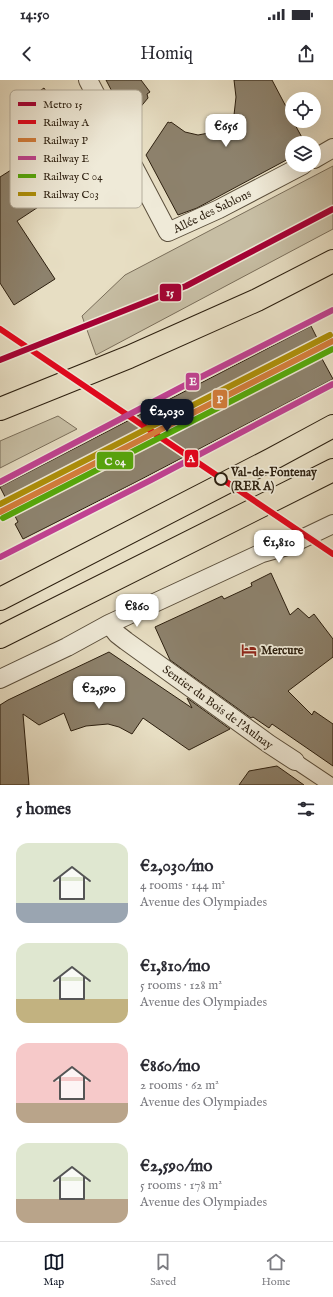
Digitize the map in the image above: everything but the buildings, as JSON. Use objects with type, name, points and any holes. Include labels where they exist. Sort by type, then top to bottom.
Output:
[{"type":"highway","points":[[0,409],[129,357],[257,300],[333,261]]},
{"type":"highway","points":[[0,599],[333,426]]},
{"type":"highway","points":[[0,637],[333,470]]},
{"type":"street","name":"Allée des Sablons","points":[[88,80],[93,90]]},
{"type":"street","points":[[321,154],[333,148]]},
{"type":"street","name":"Allée des Sablons","points":[[142,183],[168,232],[219,209],[289,172]]},
{"type":"street","points":[[0,678],[67,647],[109,624],[262,553],[287,546],[333,524]]},
{"type":"street","name":"Sentier du Bois de l'Aulnay","points":[[109,624],[117,634],[126,641],[269,744],[331,785]]},
{"type":"shaded area","points":[[333,166],[333,229],[96,355],[82,316],[125,275]]},
{"type":"shaded area","points":[[58,416],[77,429],[0,468],[0,441]]},
{"type":"metro line","name":"15","points":[[0,360],[186,286],[333,209]]},
{"type":"rail line","name":"E","points":[[0,482],[333,310]]},
{"type":"rail line","name":"A","points":[[0,329],[333,554]]},
{"type":"rail line","name":"C03","points":[[0,504],[330,335]]},
{"type":"rail line","name":"P","points":[[0,512],[333,341]]},
{"type":"rail line","name":"E","points":[[0,557],[151,480],[333,384]]},
{"type":"transit line","points":[[3,518],[333,349]]},
{"type":"place","name":"Val-de-Fontenay (RER A)","points":[[221,479]]},
{"type":"place","name":"Mercure","points":[[249,650]]}]
